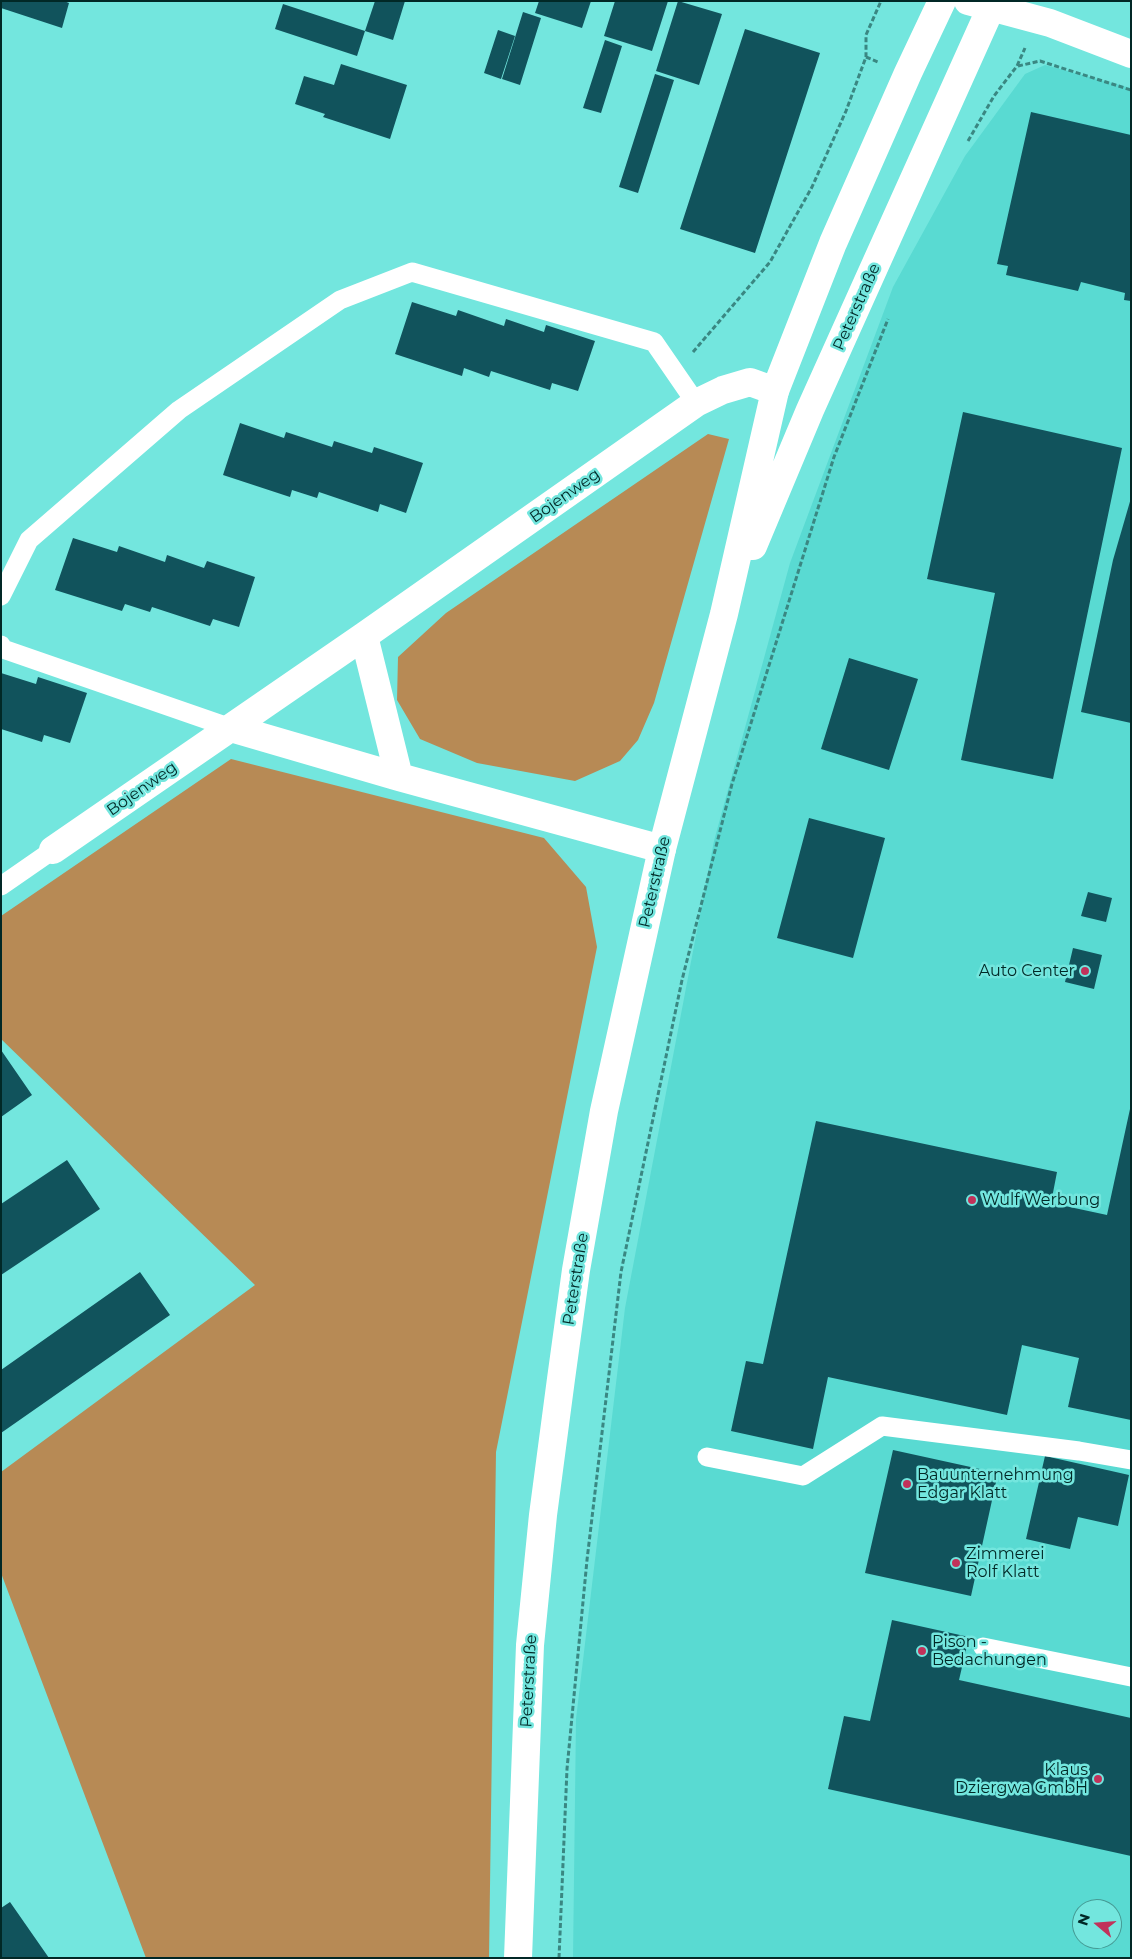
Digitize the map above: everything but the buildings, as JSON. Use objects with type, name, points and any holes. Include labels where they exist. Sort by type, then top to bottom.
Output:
[{"type":"main road","name":"Peterstraße","points":[[518,1958],[530,1645],[544,1515],[576,1270],[604,1111],[662,849],[724,614],[775,391],[833,243],[942,1]]},
{"type":"main road","name":"Peterstraße","points":[[724,614],[984,4]]},
{"type":"main road","points":[[984,4],[1050,23],[1131,54]]},
{"type":"main road","name":"Bojenweg","points":[[53,850],[232,728],[696,404],[723,390],[750,382],[775,391]]},
{"type":"main road","points":[[364,636],[399,777]]},
{"type":"main road","points":[[232,728],[399,777],[662,849]]},
{"type":"lane","points":[[1,596],[29,540],[179,410],[340,300],[412,272],[654,342],[696,404]]},
{"type":"lane","points":[[1,645],[3,649],[232,728]]},
{"type":"lane","points":[[1,886],[53,850]]},
{"type":"lane","points":[[707,1457],[803,1476],[882,1426],[1079,1451],[1131,1460]]},
{"type":"lane","points":[[983,1647],[1131,1677]]},
{"type":"path","points":[[692,354],[770,262],[812,187],[846,111],[866,57],[866,35],[881,1]]},
{"type":"path","points":[[965,146],[994,96],[1017,66],[1036,20]]},
{"type":"path","points":[[1017,66],[1040,61],[1131,90]]},
{"type":"path","points":[[559,1958],[567,1769],[587,1560],[621,1272],[682,980],[732,784],[834,457],[889,316]]},
{"type":"shaded area","points":[[1045,65],[1131,88],[1131,1958],[573,1958],[576,1719],[625,1308],[714,841],[790,563],[893,287],[965,156],[1025,74]]},
{"type":"shaded area","points":[[708,434],[729,439],[654,703],[638,740],[620,761],[575,781],[477,763],[420,739],[397,700],[398,657],[446,613]]},
{"type":"shaded area","points":[[231,759],[544,838],[586,887],[597,947],[496,1452],[489,1958],[146,1958],[1,1573],[1,1472],[255,1285],[1,1039],[1,916]]},
{"type":"place","name":"Auto Center","points":[[1085,971]]},
{"type":"place","name":"Wulf Werbung","points":[[972,1200]]},
{"type":"place","name":"Bauunternehmung Edgar Klatt","points":[[907,1484]]},
{"type":"place","name":"Zimmerei Rolf Klatt","points":[[956,1563]]},
{"type":"place","name":"Pison - Bedachungen","points":[[922,1651]]},
{"type":"place","name":"Klaus Dziergwa GmbH","points":[[1098,1779]]}]
